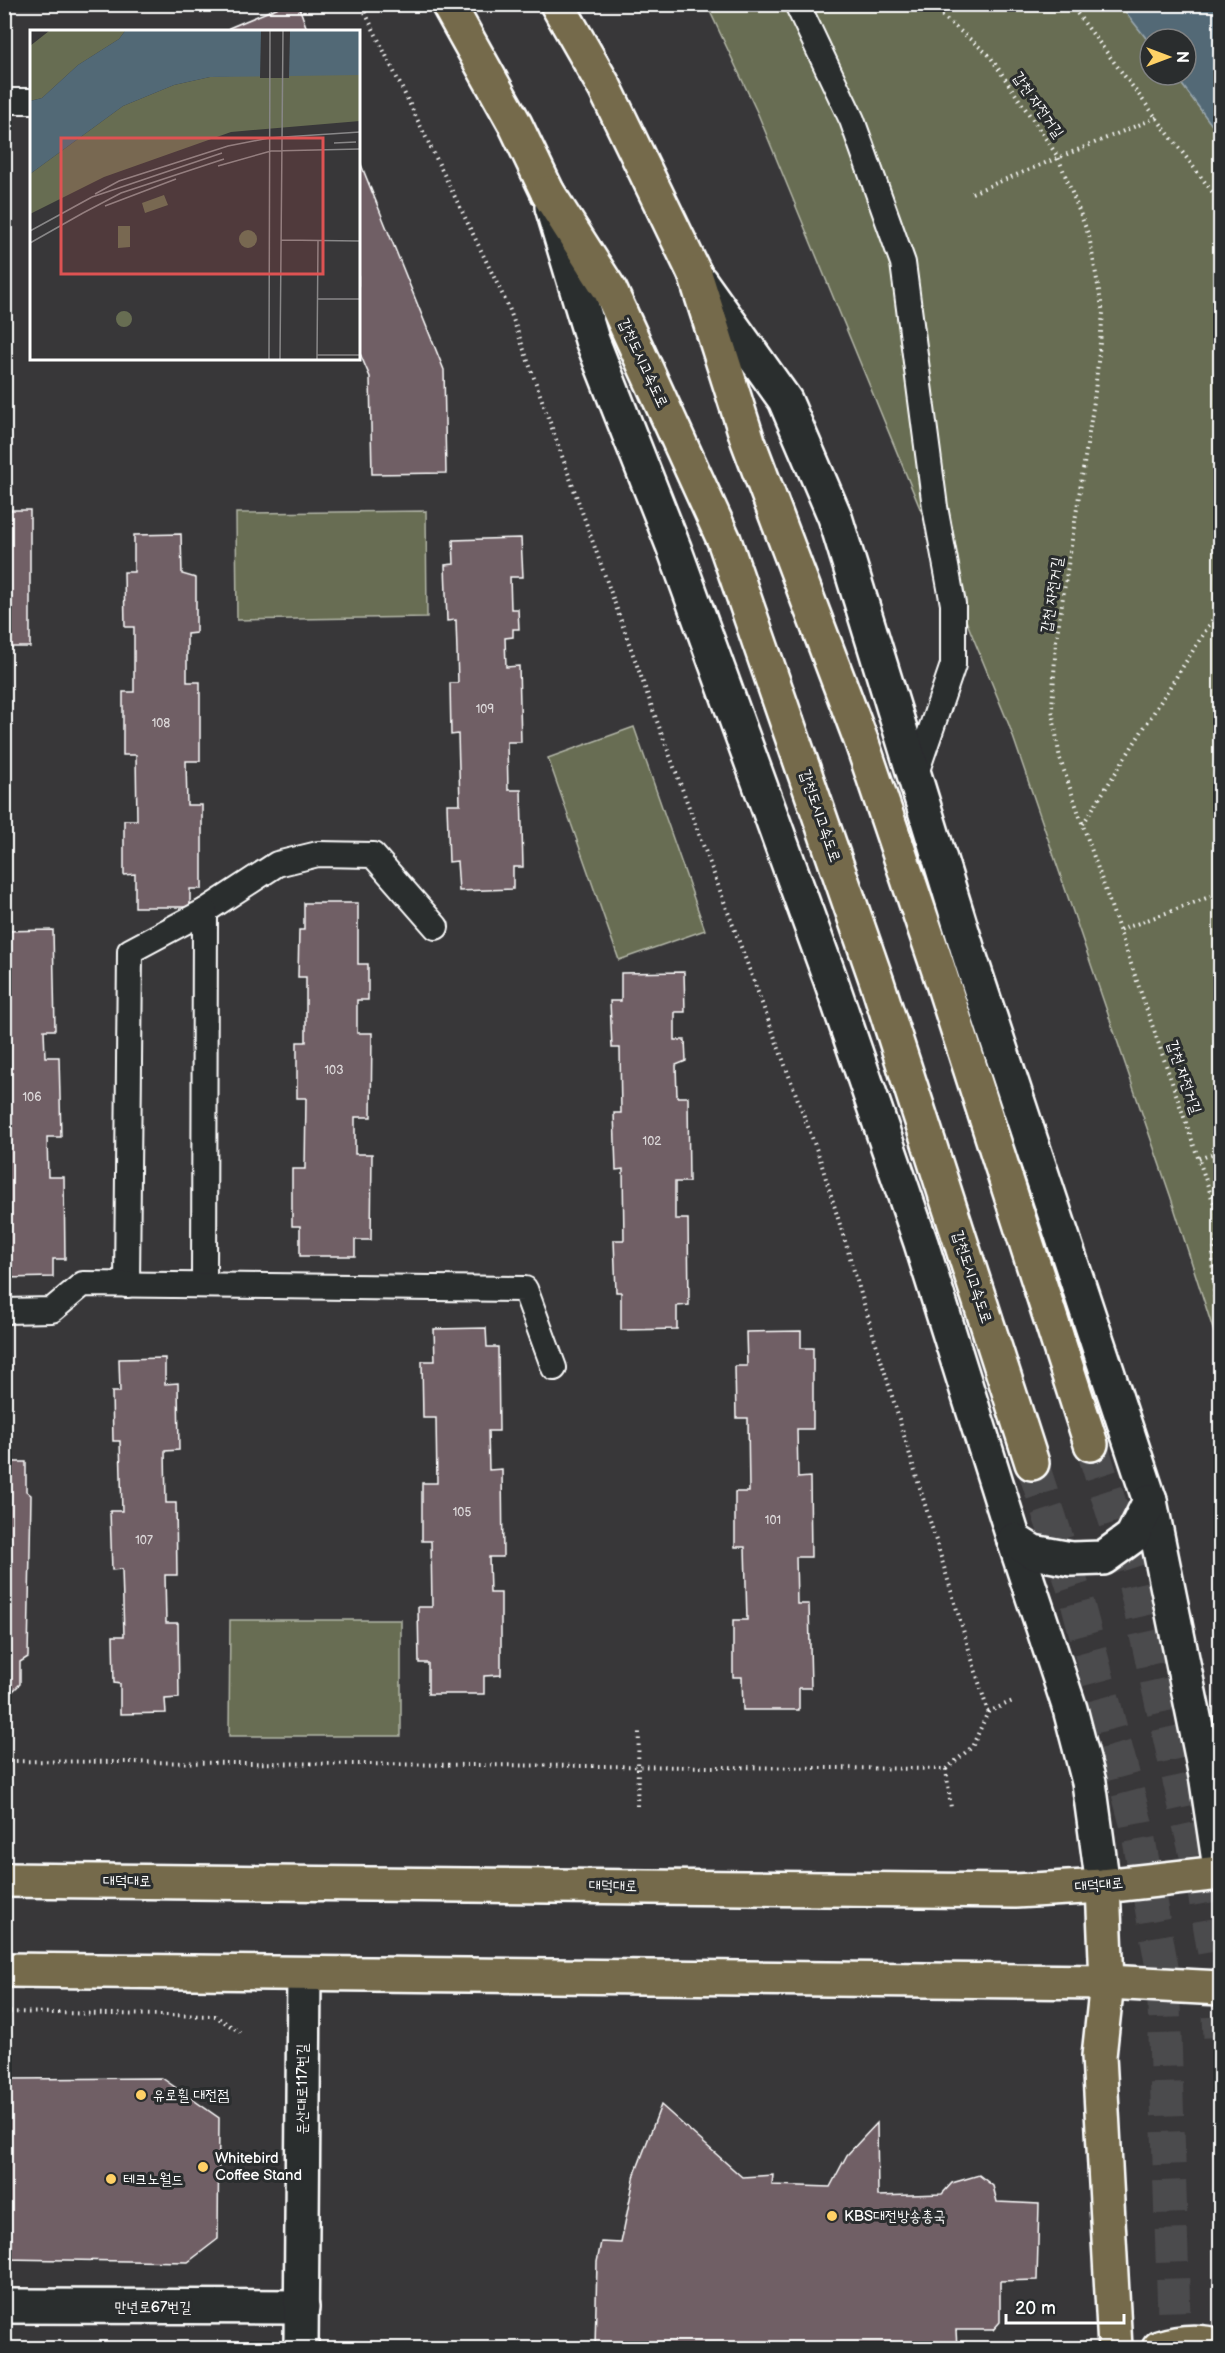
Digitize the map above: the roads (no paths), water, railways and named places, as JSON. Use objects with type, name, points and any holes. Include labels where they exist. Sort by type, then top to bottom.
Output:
[{"type":"main road","name":"갑천도시고속도로","points":[[448,4],[515,124],[548,193],[610,290],[724,540],[877,982],[1032,1463]]},
{"type":"main road","points":[[557,4],[605,88],[695,274],[748,441],[873,777],[1091,1444]]},
{"type":"main road","name":"대덕대로","points":[[4,1880],[1015,1891],[1103,1886],[1221,1873]]},
{"type":"main road","points":[[1103,1886],[1107,1982],[1099,2056],[1115,2349]]},
{"type":"main road","points":[[4,1970],[1107,1982],[1221,1988]]},
{"type":"main road","points":[[1159,2349],[1175,2343],[1201,2341],[1221,2346]]},
{"type":"street","points":[[548,193],[592,340],[674,548],[921,1243],[1076,1730],[1089,1782],[1103,1886]]},
{"type":"street","points":[[695,274],[785,400],[835,517],[970,957],[1150,1501],[1207,1781],[1221,1868]]},
{"type":"street","points":[[1014,1540],[1033,1552],[1071,1559],[1102,1558],[1132,1537],[1150,1501]]},
{"type":"street","name":"둔산대로117번길","points":[[301,2349],[304,1974]]},
{"type":"street","name":"만년로67번길","points":[[4,2306],[302,2307]]},
{"type":"lane","points":[[797,4],[852,120],[903,263],[934,507],[953,604],[953,665],[915,776]]},
{"type":"lane","points":[[4,101],[30,101]]},
{"type":"lane","points":[[127,1285],[130,951],[205,911],[277,864],[318,854],[373,855],[436,927]]},
{"type":"lane","points":[[204,1286],[205,911]]},
{"type":"lane","points":[[4,1311],[52,1310],[83,1284],[525,1289],[554,1368]]},
{"type":"water","points":[[1120,5],[1220,5],[1220,136],[1184,87],[1198,87],[1198,27],[1138,28]]},
{"type":"tunnel","points":[[1091,1444],[1132,1573],[1203,1886],[1217,1971],[1220,2037]]},
{"type":"tunnel","points":[[1032,1463],[1074,1590],[1136,1823],[1163,1973],[1175,2348]]},
{"type":"place","name":"유로휠 대전점","points":[[141,2095]]},
{"type":"place","name":"Whitebird Coffee Stand","points":[[203,2167]]},
{"type":"place","name":"테크노월드","points":[[111,2179]]},
{"type":"place","name":"KBS대전방송총국","points":[[832,2216]]}]
